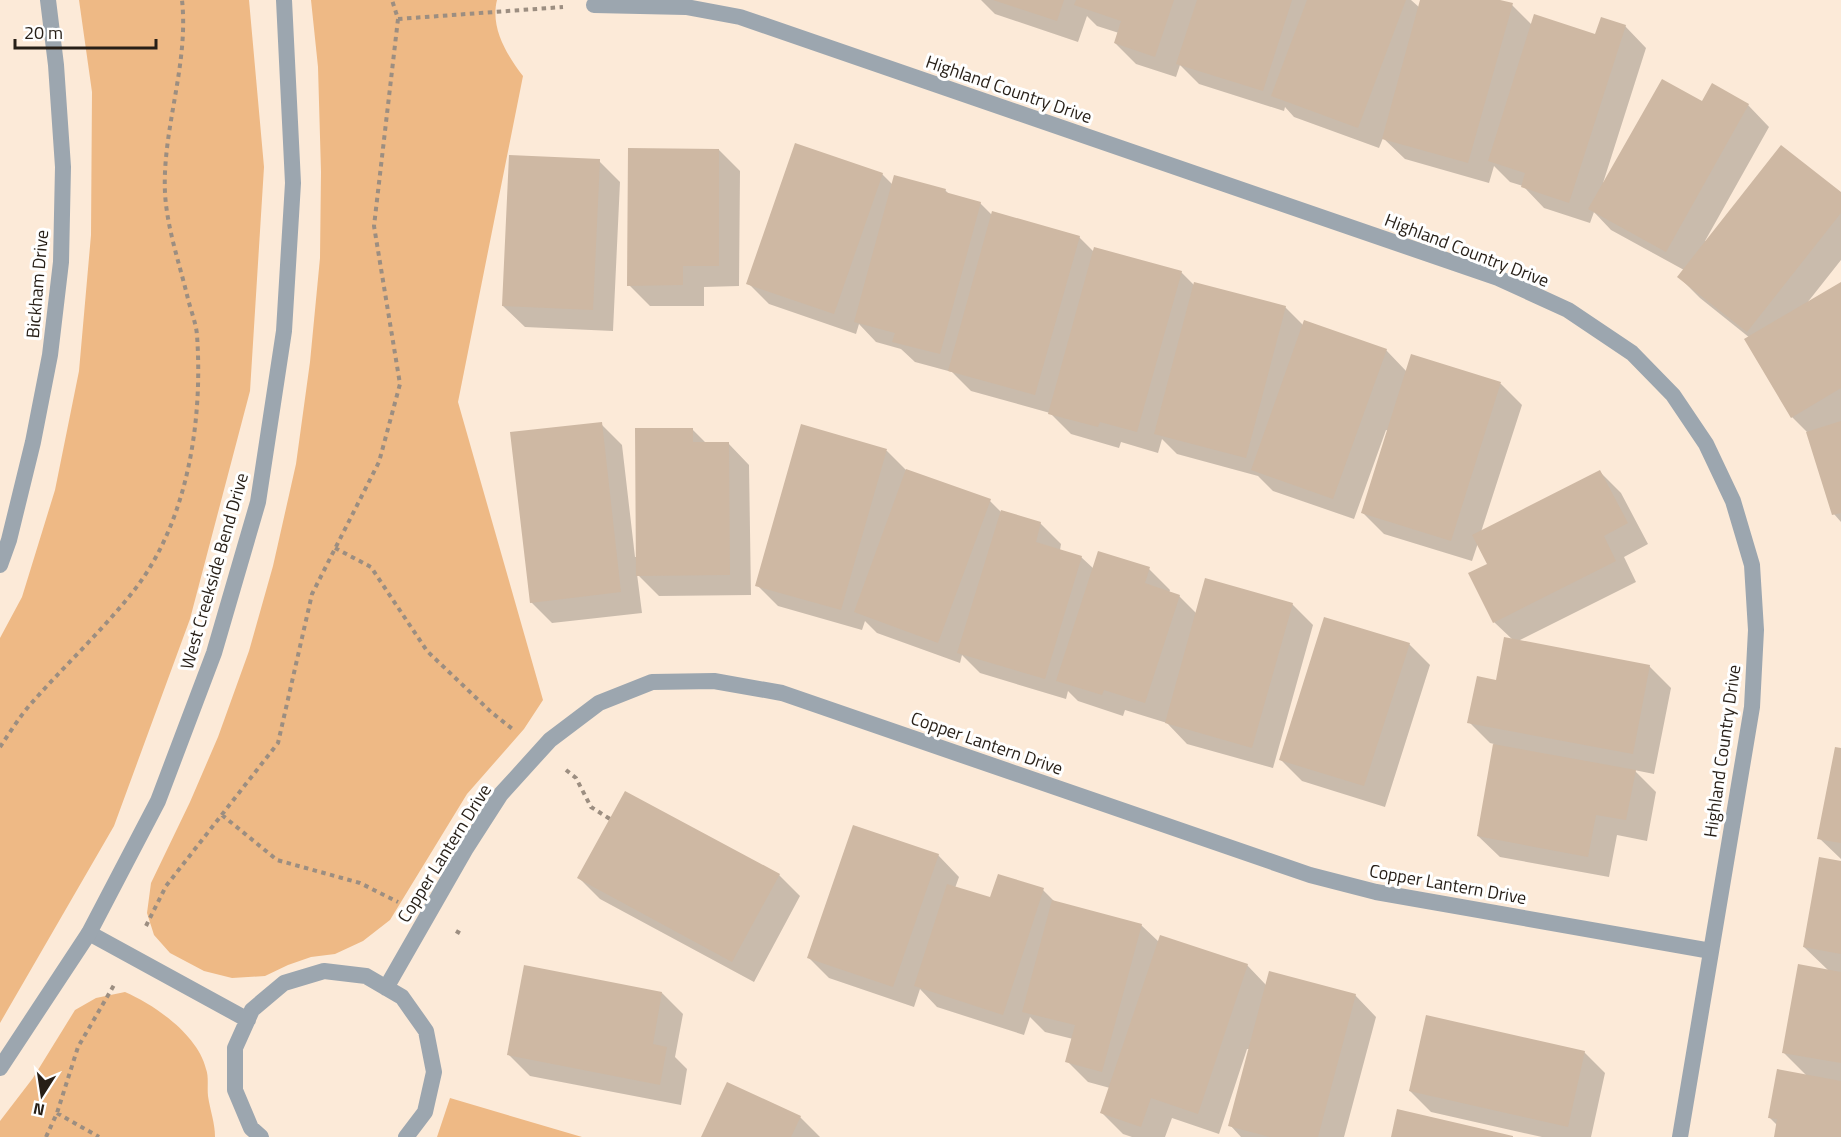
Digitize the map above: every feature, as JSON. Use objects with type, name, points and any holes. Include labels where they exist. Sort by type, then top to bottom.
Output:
[{"type":"street","name":"Bickham Drive","points":[[0,565],[9,540],[33,442],[50,355],[61,262],[63,167],[56,65],[48,0]]},
{"type":"street","name":"West Creekside Bend Drive","points":[[0,1068],[88,933],[158,801],[214,653],[258,502],[284,331],[293,183],[284,0]]},
{"type":"street","name":"Highland Country Drive","points":[[594,5],[686,7],[740,16],[1498,278],[1568,310],[1632,353],[1672,395],[1706,444],[1733,501],[1752,566],[1756,630],[1752,707],[1680,1137]]},
{"type":"street","name":"Copper Lantern Drive","points":[[386,988],[501,794],[550,740],[599,703],[652,682],[714,681],[782,693],[1310,875],[1376,892],[1711,951]]},
{"type":"street","points":[[88,933],[248,1020]]},
{"type":"street","points":[[261,1137],[251,1128],[235,1090],[235,1048],[252,1010],[284,983],[324,971],[366,975],[402,997],[426,1031],[434,1072],[425,1112],[406,1137]]},
{"type":"path","points":[[0,747],[27,708],[134,591],[159,550],[181,501],[193,446],[198,393],[197,332],[165,195],[165,161],[177,93],[183,39],[182,0]]},
{"type":"path","points":[[46,1137],[57,1113],[78,1047],[131,955],[166,886],[278,743],[312,594],[379,462],[400,384],[374,226],[398,19],[392,0]]},
{"type":"path","points":[[398,19],[594,5]]},
{"type":"path","points":[[335,548],[371,567],[427,651],[491,712],[576,778],[591,807],[610,819]]},
{"type":"path","points":[[222,815],[277,860],[360,883],[463,935]]},
{"type":"path","points":[[57,1113],[99,1137]]},
{"type":"shaded area","points":[[79,0],[249,0],[264,167],[250,391],[190,619],[114,826],[0,1023],[0,638],[22,597],[55,490],[79,371],[91,235],[92,92]]},
{"type":"shaded area","points":[[311,0],[497,0],[496,21],[501,41],[523,76],[458,402],[543,700],[524,729],[467,794],[390,920],[363,941],[335,954],[311,957],[265,976],[232,978],[204,971],[170,953],[154,935],[147,913],[151,883],[218,737],[249,651],[273,566],[296,464],[310,362],[320,258],[321,172],[318,67]]},
{"type":"shaded area","points":[[125,992],[162,1013],[194,1044],[207,1072],[208,1096],[215,1137],[0,1137],[0,1121],[33,1078],[75,1010],[96,998]]},
{"type":"shaded area","points":[[450,1098],[582,1137],[437,1137]]},
{"type":"building","points":[[993,0],[1064,0],[1057,21]]},
{"type":"building","points":[[1076,0],[1174,0],[1155,57],[1114,43],[1121,21],[1074,5]]},
{"type":"building","points":[[1197,0],[1292,0],[1263,91],[1176,64]]},
{"type":"building","points":[[1307,0],[1406,0],[1358,128],[1271,96]]},
{"type":"building","points":[[1420,0],[1500,0],[1513,3],[1468,163],[1382,139]]},
{"type":"building","points":[[1534,14],[1595,34],[1601,17],[1626,25],[1569,203],[1521,187],[1525,173],[1488,161]]},
{"type":"building","points":[[1662,79],[1702,101],[1712,83],[1749,104],[1666,252],[1588,209]]},
{"type":"building","points":[[795,143],[883,173],[834,314],[746,284]]},
{"type":"building","points":[[1781,145],[1841,192],[1841,213],[1747,332],[1677,277]]},
{"type":"building","points":[[628,148],[719,149],[719,266],[683,266],[683,285],[627,286]]},
{"type":"building","points":[[509,155],[600,159],[593,310],[502,306]]},
{"type":"building","points":[[894,175],[946,189],[945,192],[981,202],[940,354],[892,342],[895,333],[854,322]]},
{"type":"building","points":[[992,211],[1080,236],[1035,395],[948,371]]},
{"type":"building","points":[[1094,247],[1182,271],[1137,432],[1100,422],[1098,427],[1048,414]]},
{"type":"building","points":[[1194,282],[1286,306],[1246,458],[1154,434]]},
{"type":"building","points":[[1841,282],[1841,388],[1791,418],[1744,339]]},
{"type":"building","points":[[1304,320],[1387,349],[1333,499],[1251,470]]},
{"type":"building","points":[[1411,354],[1501,382],[1451,541],[1361,513]]},
{"type":"building","points":[[1841,421],[1841,513],[1832,515],[1806,432]]},
{"type":"building","points":[[602,422],[621,592],[530,603],[510,432]]},
{"type":"building","points":[[801,424],[887,449],[841,610],[755,586]]},
{"type":"building","points":[[635,428],[693,428],[693,442],[729,442],[730,575],[636,576]]},
{"type":"building","points":[[906,469],[991,499],[938,643],[854,612]]},
{"type":"building","points":[[1600,470],[1628,523],[1604,536],[1616,561],[1493,623],[1468,573],[1487,564],[1472,535]]},
{"type":"building","points":[[1001,510],[1041,522],[1036,542],[1082,556],[1045,679],[957,653]]},
{"type":"building","points":[[1098,551],[1150,567],[1145,583],[1180,595],[1145,703],[1104,690],[1102,695],[1056,681]]},
{"type":"building","points":[[1205,578],[1293,603],[1252,748],[1165,723]]},
{"type":"building","points":[[1324,617],[1410,643],[1364,786],[1279,760]]},
{"type":"building","points":[[1504,637],[1650,665],[1633,754],[1467,723],[1477,676],[1496,680]]},
{"type":"building","points":[[1493,744],[1636,770],[1626,820],[1596,815],[1588,857],[1477,836]]},
{"type":"building","points":[[1835,747],[1841,748],[1841,843],[1817,839]]},
{"type":"building","points":[[625,791],[780,874],[732,962],[577,878]]},
{"type":"building","points":[[853,825],[939,854],[893,987],[807,958]]},
{"type":"building","points":[[1819,857],[1841,861],[1841,954],[1803,947]]},
{"type":"building","points":[[998,874],[1044,888],[1003,1015],[914,986],[947,884],[990,897]]},
{"type":"building","points":[[1052,900],[1142,924],[1102,1072],[1065,1062],[1075,1025],[1022,1012]]},
{"type":"building","points":[[1160,935],[1248,964],[1198,1114],[1151,1098],[1141,1127],[1100,1113]]},
{"type":"building","points":[[1798,964],[1841,972],[1841,1063],[1782,1053]]},
{"type":"building","points":[[524,965],[662,992],[653,1044],[667,1047],[660,1085],[507,1055]]},
{"type":"building","points":[[1269,971],[1356,994],[1318,1137],[1270,1137],[1228,1126]]},
{"type":"building","points":[[1426,1015],[1585,1051],[1568,1127],[1409,1091]]},
{"type":"building","points":[[1777,1069],[1841,1081],[1841,1137],[1774,1137],[1777,1119],[1768,1118]]},
{"type":"building","points":[[727,1082],[801,1116],[791,1137],[701,1137]]},
{"type":"building","points":[[1397,1109],[1513,1136],[1513,1137],[1391,1137]]}]
